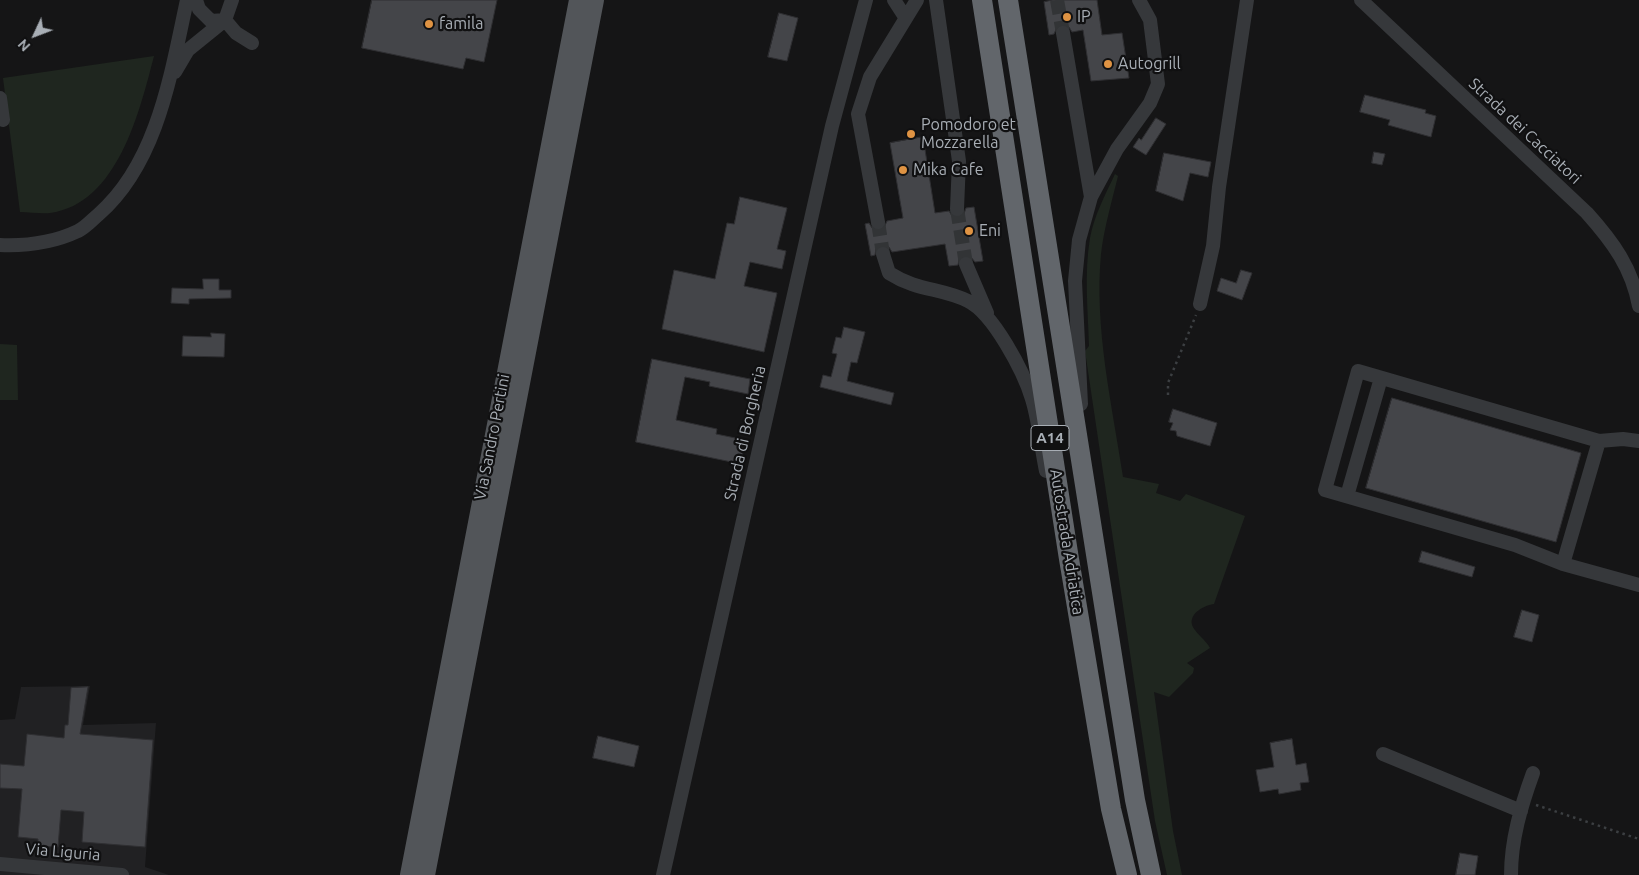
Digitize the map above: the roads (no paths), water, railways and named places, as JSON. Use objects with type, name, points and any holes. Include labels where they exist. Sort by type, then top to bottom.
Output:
[{"type":"highway","name":"Autostrada Adriatica","points":[[982,0],[1069,559],[1111,809],[1127,875]]},
{"type":"highway","name":"Autostrada Adriatica","points":[[1008,0],[1090,525],[1135,800],[1151,875]]},
{"type":"main road","name":"Via Sandro Pertini","points":[[409,875],[578,0]]},
{"type":"main road","name":"Via Sandro Pertini","points":[[426,875],[594,0]]},
{"type":"street","points":[[0,245],[57,239],[80,231],[121,192],[145,149],[169,83],[187,0]]},
{"type":"street","points":[[196,0],[199,8],[211,21],[225,20]]},
{"type":"street","points":[[169,83],[188,50],[225,20],[232,0]]},
{"type":"street","name":"Strada di Borgheria","points":[[663,875],[832,126],[866,0]]},
{"type":"street","points":[[894,0],[905,17]]},
{"type":"street","points":[[878,222],[858,114],[870,76],[917,0]]},
{"type":"street","points":[[936,0],[959,160],[957,209]]},
{"type":"street","points":[[1090,525],[1076,341],[1075,281],[1079,240],[1091,197],[1117,149],[1150,104],[1158,84],[1150,20],[1139,0]]},
{"type":"street","points":[[1200,304],[1213,246],[1219,187],[1247,0]]},
{"type":"street","name":"Strada dei Cacciatori","points":[[1361,0],[1603,232],[1624,260],[1635,287],[1639,306]]},
{"type":"street","points":[[225,20],[236,33],[252,43]]},
{"type":"street","points":[[1063,33],[1091,197]]},
{"type":"street","points":[[0,98],[3,120]]},
{"type":"street","points":[[883,254],[889,273],[904,283],[965,299],[974,304],[991,324],[1018,365],[1032,398],[1050,494],[1069,559]]},
{"type":"street","points":[[966,264],[991,324]]},
{"type":"street","points":[[1639,441],[1623,438],[1598,441],[1358,371],[1325,490],[1515,545],[1563,564],[1639,585]]},
{"type":"street","points":[[1347,496],[1381,378]]},
{"type":"street","points":[[1563,564],[1598,441]]},
{"type":"street","points":[[1383,754],[1522,806]]},
{"type":"street","points":[[1511,875],[1511,855],[1522,806],[1533,773]]},
{"type":"street","name":"Via Liguria","points":[[0,864],[122,875]]},
{"type":"tunnel","points":[[1057,0],[1063,33]]},
{"type":"tunnel","points":[[957,209],[966,264]]},
{"type":"tunnel","points":[[878,222],[883,254]]},
{"type":"place","name":"IP","points":[[1067,17]]},
{"type":"place","name":"famila","points":[[429,24]]},
{"type":"place","name":"Autogrill","points":[[1108,64]]},
{"type":"place","name":"Pomodoro et Mozzarella","points":[[911,134]]},
{"type":"place","name":"Mika Cafe","points":[[903,170]]},
{"type":"place","name":"Eni","points":[[969,231]]}]
